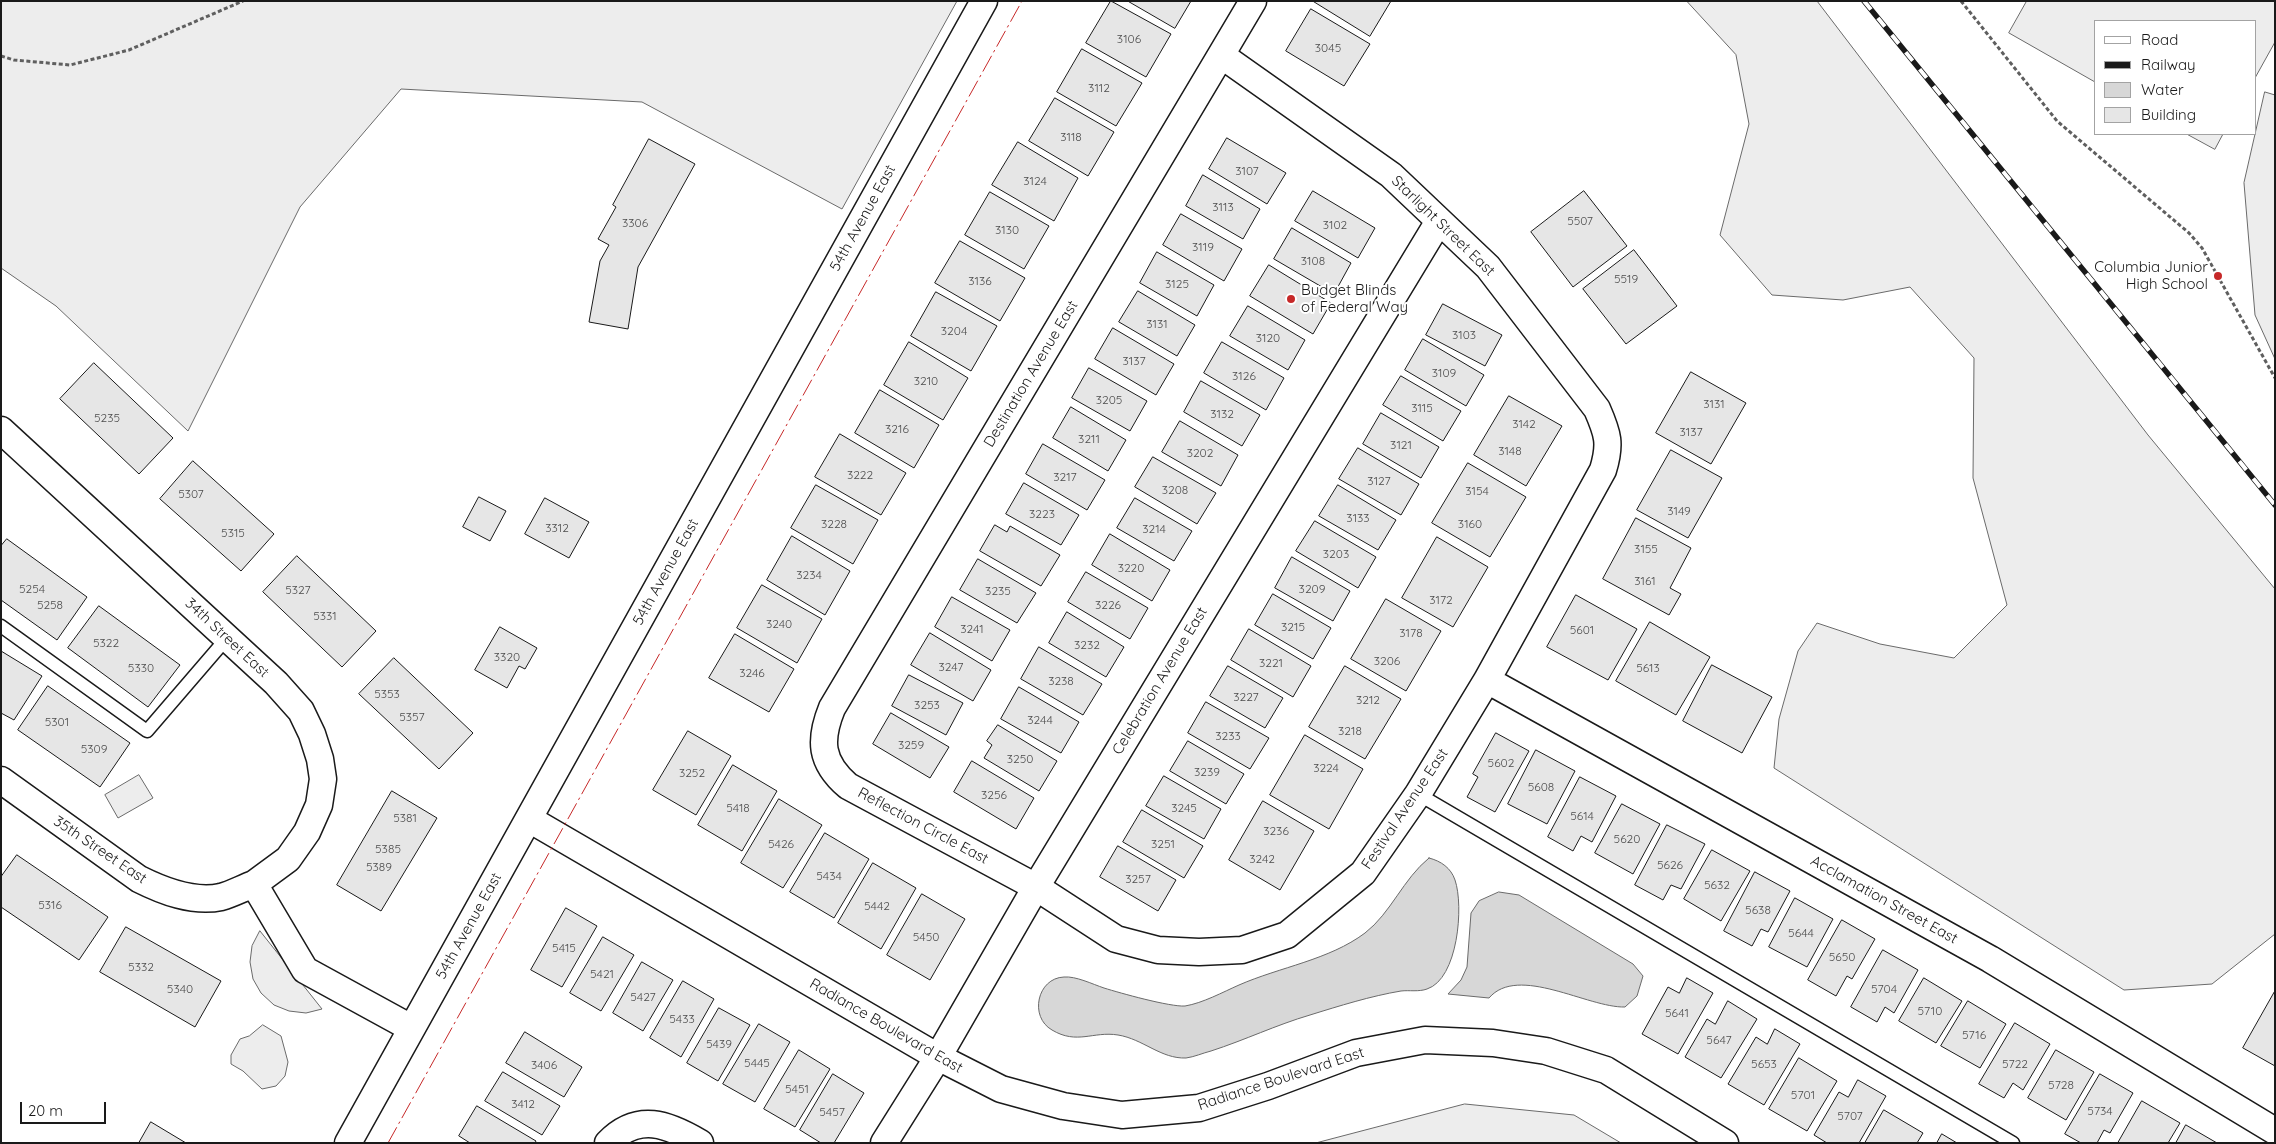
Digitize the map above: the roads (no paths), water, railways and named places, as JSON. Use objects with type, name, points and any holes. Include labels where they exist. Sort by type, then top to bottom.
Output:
[{"type":"street","name":"54th Avenue East","points":[[348,1143],[984,1]]},
{"type":"street","name":"Destination Avenue East","points":[[825,750],[825,726],[832,708],[1253,1]]},
{"type":"street","name":"Starlight Street East","points":[[1221,55],[1391,175],[1488,267],[1598,409],[1606,429],[1609,448]]},
{"type":"street","name":"Celebration Avenue East","points":[[884,1143],[938,1057],[1036,887],[1439,221]]},
{"type":"street","name":"34th Street East","points":[[1,430],[276,683],[300,711],[320,759],[323,779],[319,805],[307,832],[288,859],[254,884]]},
{"type":"street","name":"Festival Avenue East","points":[[1036,887],[1116,939],[1158,950],[1199,952],[1242,950],[1287,936],[1363,874],[1418,794],[1487,680],[1603,470],[1609,448]]},
{"type":"street","name":"Acclamation Street East","points":[[1487,680],[1990,959],[2275,1131]]},
{"type":"street","name":"Reflection Circle East","points":[[825,750],[828,764],[836,776],[848,786],[1036,887]]},
{"type":"street","name":"35th Street East","points":[[1,780],[138,879],[164,891],[190,897],[221,897],[254,884]]},
{"type":"street","name":"Radiance Boulevard East","points":[[529,819],[938,1057],[1001,1089],[1063,1106],[1122,1115],[1199,1108],[1268,1086],[1356,1053],[1425,1040],[1493,1043],[1546,1051],[1606,1070],[1725,1143]]},
{"type":"street","points":[[254,884],[305,970],[412,1028]]},
{"type":"street","points":[[608,1143],[618,1133],[646,1124],[661,1124],[700,1143]]},
{"type":"lane","points":[[1,626],[147,732],[227,638]]},
{"type":"lane","points":[[1418,794],[2013,1143]]},
{"type":"water","points":[[1429,858],[1438,861],[1451,872],[1458,892],[1459,907],[1456,940],[1452,957],[1446,971],[1437,983],[1427,989],[1401,991],[1367,998],[1297,1019],[1211,1051],[1186,1058],[1168,1055],[1136,1040],[1118,1035],[1069,1037],[1052,1030],[1040,1016],[1039,999],[1042,991],[1055,979],[1064,977],[1079,979],[1145,999],[1185,1006],[1206,1000],[1239,985],[1320,957],[1351,942],[1374,925],[1420,866]]},
{"type":"water","points":[[1499,892],[1519,895],[1633,964],[1643,976],[1637,996],[1625,1007],[1610,1006],[1535,986],[1517,985],[1502,989],[1489,998],[1448,994],[1461,980],[1467,967],[1471,913],[1479,901]]},
{"type":"railway","points":[[1864,1],[2275,505]]},
{"type":"place","name":"Columbia Junior High School","points":[[2218,276]]},
{"type":"place","name":"Budget Blinds of Federal Way","points":[[1291,299]]}]
